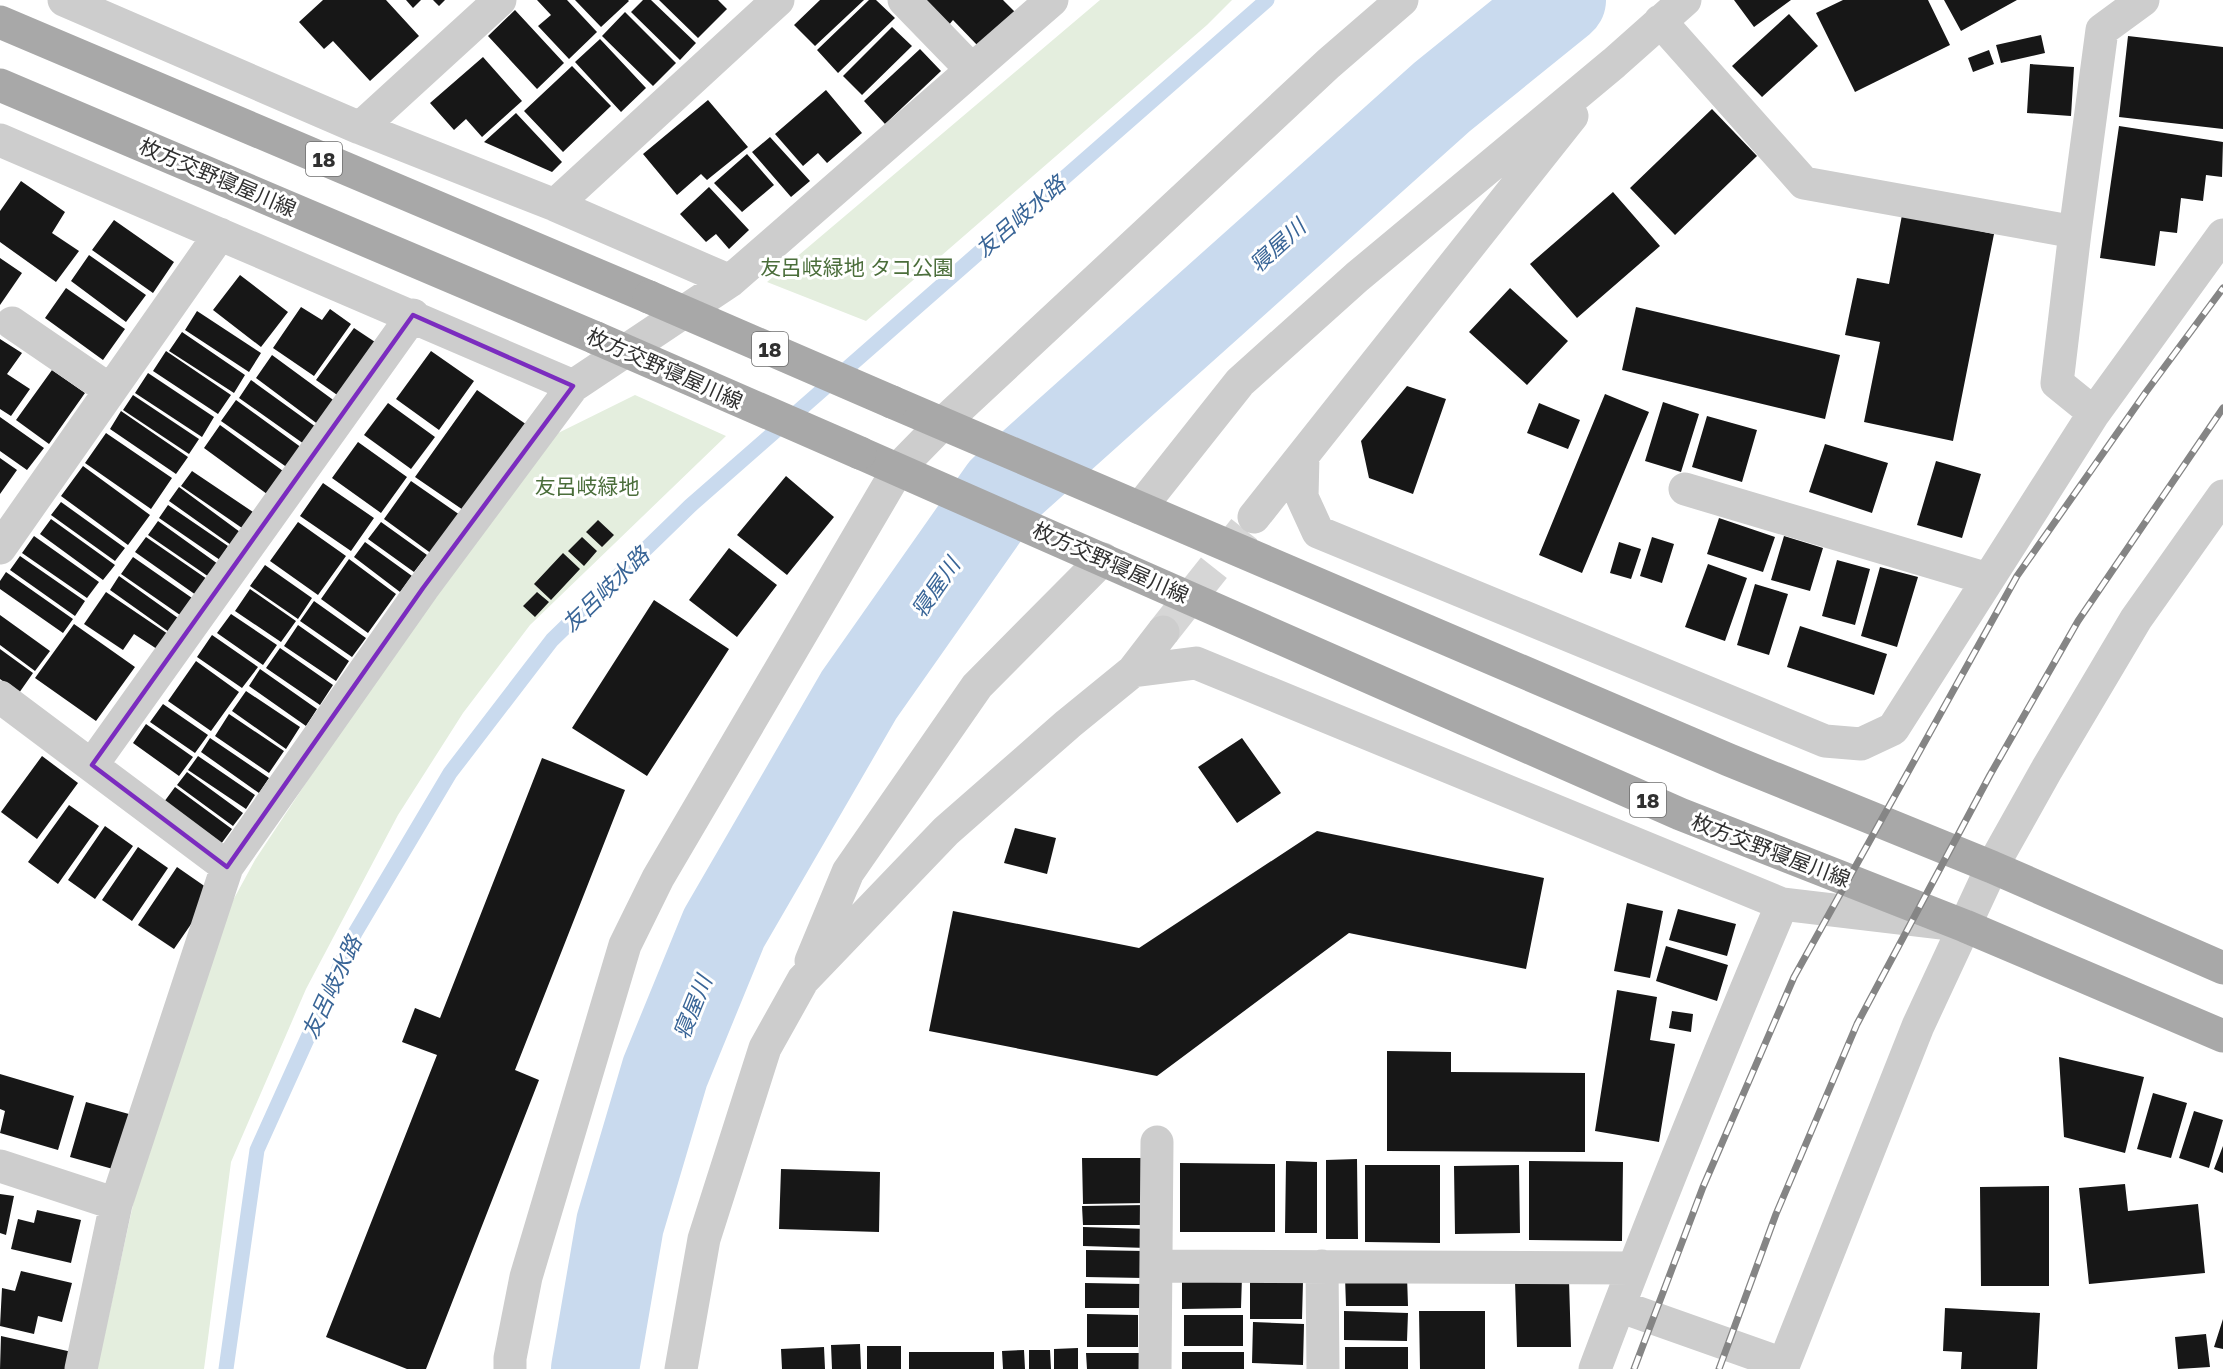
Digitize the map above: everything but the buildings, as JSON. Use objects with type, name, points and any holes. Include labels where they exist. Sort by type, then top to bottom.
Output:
[{"type":"main road","name":"18","points":[[0,22],[1729,759],[1992,867],[2223,968]]},
{"type":"main road","name":"枚方交野寝屋川線","points":[[0,85],[596,338],[1680,814],[1965,926],[2223,1036]]},
{"type":"street","points":[[64,0],[125,10],[360,128],[555,205],[730,281]]},
{"type":"street","points":[[360,128],[500,0]]},
{"type":"street","points":[[555,205],[778,0]]},
{"type":"street","points":[[904,0],[972,69]]},
{"type":"street","points":[[81,1369],[116,1204],[227,867],[423,588],[573,386],[730,281],[1052,0]]},
{"type":"street","points":[[510,1369],[510,1358],[526,1277],[625,945],[658,878],[909,474],[1328,64],[1402,0]]},
{"type":"street","points":[[1132,505],[1240,382],[1357,277],[1614,63],[1685,0]]},
{"type":"street","points":[[2094,413],[2057,383],[2074,232],[2102,30],[2143,0]]},
{"type":"street","points":[[1660,21],[1804,183],[2074,232]]},
{"type":"street","points":[[1254,517],[1614,63]]},
{"type":"street","points":[[0,140],[413,315],[573,386]]},
{"type":"street","points":[[0,548],[220,234]]},
{"type":"street","points":[[1303,456],[1302,497],[1318,532],[1824,741],[1861,744],[1893,729],[2094,413],[2223,235]]},
{"type":"street","points":[[92,765],[413,315]]},
{"type":"street","points":[[12,323],[110,390]]},
{"type":"street","points":[[1685,489],[1988,579]]},
{"type":"street","points":[[1619,1306],[1782,1366],[1918,1026],[1992,867],[2136,619],[2223,496]]},
{"type":"street","points":[[681,1369],[708,1227],[765,1048],[802,980],[849,872],[977,686],[1091,554]]},
{"type":"street","points":[[802,980],[946,831],[1068,724],[1133,671],[1163,632]]},
{"type":"street","points":[[1133,671],[1196,663],[1782,904],[1965,926]]},
{"type":"street","points":[[0,697],[227,867]]},
{"type":"street","points":[[1595,1369],[1714,1065],[1782,904]]},
{"type":"street","points":[[1155,1369],[1157,1142]]},
{"type":"street","points":[[0,1166],[116,1204]]},
{"type":"street","points":[[1156,1266],[1633,1268]]},
{"type":"street","points":[[1322,1266],[1323,1369]]},
{"type":"highlighted area","points":[[413,315],[573,386],[423,588],[227,867],[92,765]]},
{"type":"green space","name":"友呂岐緑地 タコ公園","points":[[1100,0],[1232,0],[1207,25],[866,321],[767,282]]},
{"type":"green space","name":"友呂岐緑地","points":[[635,395],[726,436],[530,625],[463,713],[398,815],[306,989],[231,1162],[204,1369],[97,1369],[138,1182],[213,937],[255,860],[429,597],[548,438]]},
{"type":"waterway","name":"友呂岐水路","points":[[226,1369],[257,1150],[355,933],[450,773],[552,640],[690,506],[1267,0]]},
{"type":"waterway","name":"寝屋川","points":[[595,1369],[620,1224],[665,1072],[724,928],[859,695],[1003,490],[1442,97],[1562,0]]},
{"type":"tunnel","points":[[1163,632],[1254,517]]},
{"type":"railway","points":[[1634,1369],[1703,1187],[1794,977],[2017,576],[2146,392],[2223,288]]},
{"type":"railway","points":[[1719,1369],[1776,1214],[1857,1024],[1990,775],[2078,621],[2223,408]]}]
